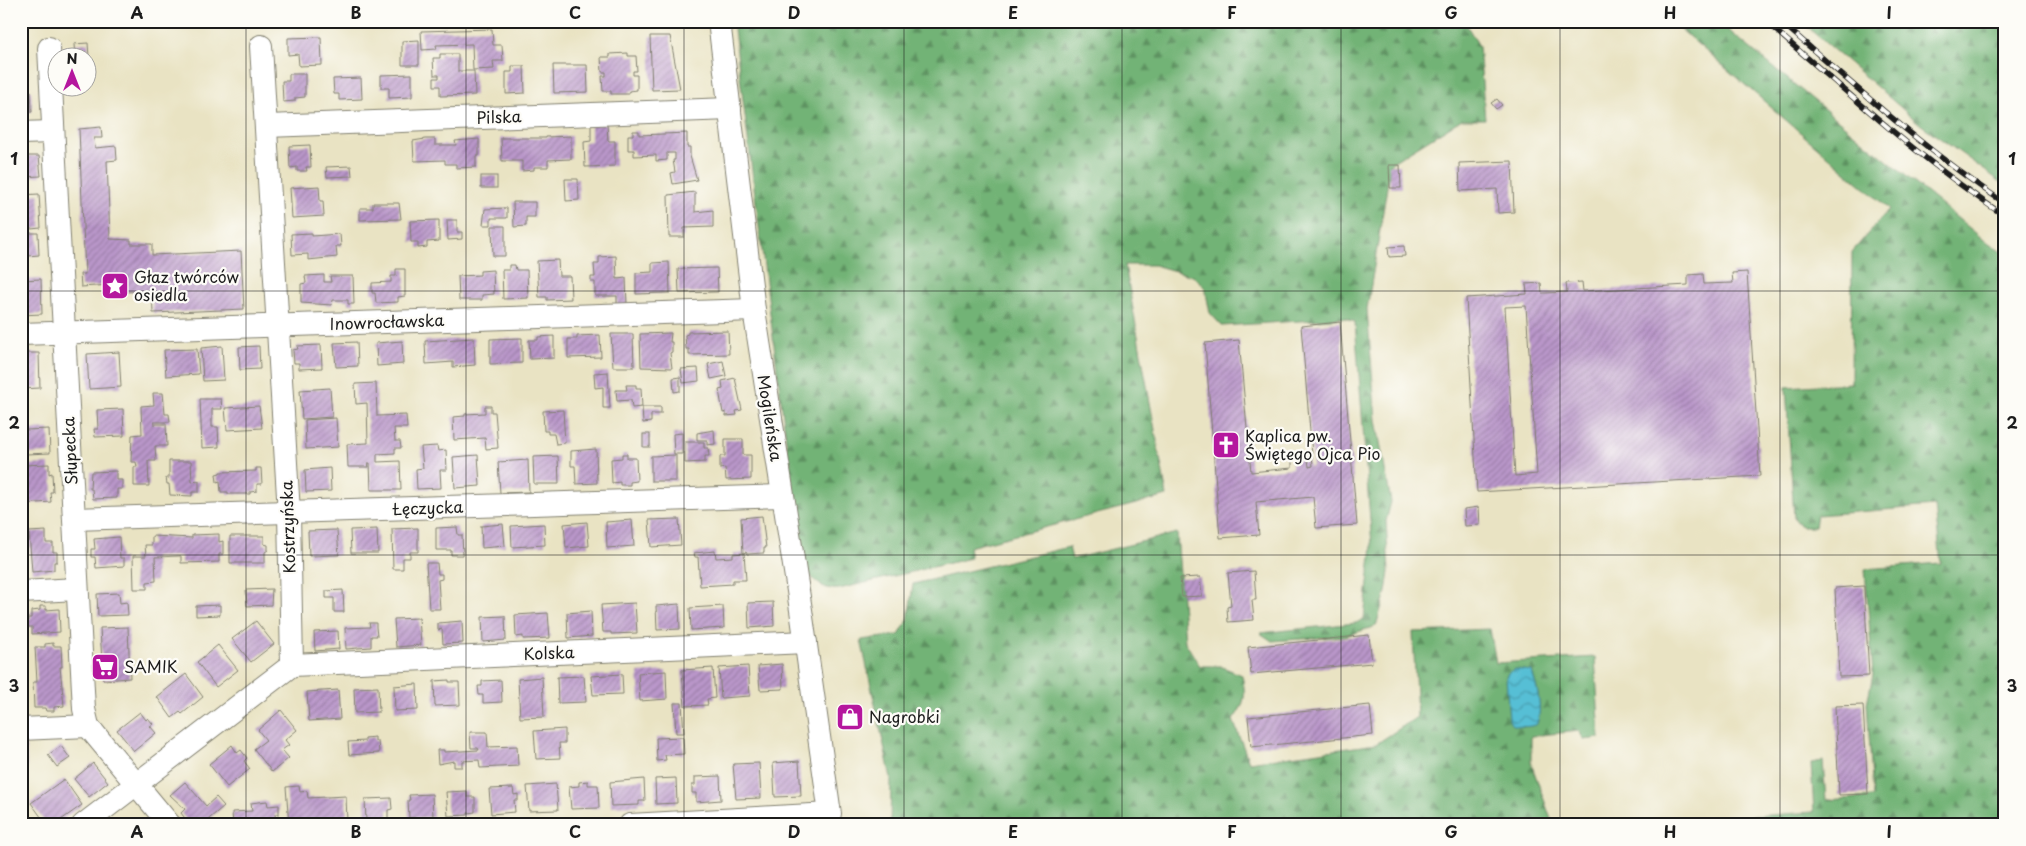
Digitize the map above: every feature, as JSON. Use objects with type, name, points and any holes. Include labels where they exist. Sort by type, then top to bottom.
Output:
[{"type":"street","name":"Mogileńska","points":[[630,825],[830,814],[806,642],[754,310],[719,21]]},
{"type":"street","name":"Kostrzyńska","points":[[261,46],[289,513],[292,665]]},
{"type":"street","name":"Słupecka","points":[[51,98],[84,709],[88,726],[170,825]]},
{"type":"street","name":"Pilska","points":[[267,126],[730,109]]},
{"type":"street","points":[[21,133],[52,132]]},
{"type":"street","name":"Inowrocławska","points":[[21,334],[754,310]]},
{"type":"street","name":"Łęczycka","points":[[74,519],[782,496]]},
{"type":"street","points":[[21,592],[77,589]]},
{"type":"street","name":"Kolska","points":[[292,665],[806,642]]},
{"type":"street","points":[[83,825],[292,665]]},
{"type":"street","points":[[21,729],[88,726]]},
{"type":"green space","points":[[733,21],[1464,21],[1479,46],[1485,119],[1462,119],[1391,163],[1367,309],[1376,420],[1391,502],[1386,521],[1389,572],[1386,592],[1376,626],[1345,636],[1272,641],[1260,633],[1356,623],[1364,619],[1372,546],[1355,322],[1346,318],[1222,326],[1210,313],[1205,288],[1193,276],[1154,265],[1125,265],[1167,496],[969,547],[971,558],[839,589],[820,585],[815,581],[801,558]]},
{"type":"green space","points":[[1671,21],[1717,21],[1989,244],[2005,254],[2005,825],[1678,825],[1678,821],[1814,812],[1811,763],[1823,761],[1826,800],[1873,797],[1867,703],[1873,675],[1865,569],[1941,563],[1935,506],[1817,515],[1815,527],[1802,527],[1794,518],[1786,387],[1851,383],[1852,252],[1889,209]]},
{"type":"green space","points":[[1800,21],[2005,21],[2005,185],[1920,124]]},
{"type":"green space","points":[[1177,533],[1185,642],[1200,666],[1220,666],[1242,675],[1244,699],[1233,720],[1249,762],[1376,744],[1417,717],[1413,632],[1490,629],[1496,663],[1595,657],[1600,738],[1584,740],[1579,731],[1531,736],[1531,763],[1553,825],[890,825],[891,778],[861,640],[899,635],[908,620],[913,584],[1069,547],[1072,559]]},
{"type":"water","points":[[1515,669],[1532,671],[1539,704],[1537,724],[1527,727],[1517,726],[1511,724],[1509,720],[1506,677],[1508,673]]},
{"type":"building","points":[[492,29],[493,45],[502,45],[503,61],[493,61],[494,69],[473,70],[472,44],[436,45],[437,49],[422,50],[421,31]]},
{"type":"building","points":[[650,36],[670,36],[680,89],[652,90]]},
{"type":"building","points":[[321,37],[322,65],[299,66],[298,54],[288,55],[288,38]]},
{"type":"building","points":[[419,40],[419,65],[402,65],[402,41]]},
{"type":"building","points":[[88,43],[88,48],[74,48],[74,44]]},
{"type":"building","points":[[628,53],[628,56],[636,56],[637,71],[633,71],[633,75],[637,75],[637,90],[629,91],[629,94],[611,94],[611,91],[603,91],[602,76],[606,76],[606,72],[602,72],[601,57],[610,57],[610,54]]},
{"type":"building","points":[[440,54],[458,54],[458,71],[474,71],[475,95],[440,96],[440,86],[434,86],[434,78],[439,78],[439,75],[434,75],[433,58],[440,58]]},
{"type":"building","points":[[553,65],[587,65],[588,92],[554,93]]},
{"type":"building","points":[[512,66],[524,66],[525,93],[506,94],[506,72],[512,72]]},
{"type":"building","points":[[289,74],[305,74],[305,97],[295,98],[295,101],[283,102],[282,81],[289,81]]},
{"type":"building","points":[[412,74],[412,97],[389,98],[389,88],[381,88],[381,75]]},
{"type":"building","points":[[361,78],[362,99],[339,100],[339,94],[334,94],[333,79]]},
{"type":"building","points":[[21,91],[31,91],[32,112],[21,112]]},
{"type":"building","points":[[1497,99],[1502,105],[1496,109],[1491,103]]},
{"type":"building","points":[[591,124],[607,124],[608,141],[615,141],[615,166],[585,167],[584,142],[591,141]]},
{"type":"building","points":[[101,127],[102,138],[94,138],[95,148],[116,146],[117,160],[107,161],[110,239],[131,240],[131,244],[152,244],[152,255],[241,251],[244,309],[153,313],[152,291],[121,292],[121,279],[111,279],[111,285],[81,287],[80,274],[85,274],[79,129]]},
{"type":"building","points":[[633,131],[639,131],[639,135],[687,133],[687,147],[690,147],[690,156],[697,180],[673,184],[671,173],[675,172],[673,160],[675,160],[675,153],[667,153],[667,160],[656,161],[656,155],[634,156],[634,150],[628,150],[628,135],[633,135]]},
{"type":"building","points":[[571,136],[571,159],[548,160],[548,167],[534,167],[534,170],[522,171],[522,161],[502,161],[501,138]]},
{"type":"building","points":[[435,139],[435,145],[456,145],[455,141],[479,139],[479,156],[476,156],[476,167],[456,168],[456,164],[445,164],[445,160],[414,161],[413,141]]},
{"type":"building","points":[[310,145],[311,167],[306,167],[307,171],[297,171],[297,167],[290,168],[289,146]]},
{"type":"building","points":[[21,156],[39,156],[41,176],[21,177]]},
{"type":"building","points":[[1512,161],[1514,212],[1498,213],[1497,189],[1460,191],[1459,163]]},
{"type":"building","points":[[1389,165],[1400,165],[1401,188],[1390,188]]},
{"type":"building","points":[[351,166],[352,176],[327,177],[326,167]]},
{"type":"building","points":[[481,176],[497,176],[497,188],[481,188]]},
{"type":"building","points":[[565,179],[578,179],[579,200],[566,201]]},
{"type":"building","points":[[319,186],[324,216],[292,218],[290,188]]},
{"type":"building","points":[[695,192],[695,212],[713,210],[713,227],[684,228],[684,237],[669,237],[668,195]]},
{"type":"building","points":[[39,194],[41,228],[21,230],[21,195]]},
{"type":"building","points":[[513,202],[535,202],[535,217],[526,217],[526,226],[514,227]]},
{"type":"building","points":[[373,203],[399,203],[401,219],[360,220],[360,208],[373,208]]},
{"type":"building","points":[[507,208],[507,218],[491,218],[491,225],[483,225],[485,209]]},
{"type":"building","points":[[439,220],[439,241],[427,242],[427,247],[418,248],[418,242],[411,242],[410,221]]},
{"type":"building","points":[[447,220],[457,220],[457,232],[462,232],[462,239],[448,240]]},
{"type":"building","points":[[492,226],[505,226],[505,256],[493,256]]},
{"type":"building","points":[[21,233],[38,233],[39,255],[27,256],[27,260],[21,260]]},
{"type":"building","points":[[312,233],[312,236],[340,234],[341,246],[336,246],[337,257],[308,260],[308,254],[292,255],[291,234]]},
{"type":"building","points":[[1404,246],[1405,256],[1389,257],[1388,247]]},
{"type":"building","points":[[616,256],[617,279],[626,278],[627,305],[617,306],[617,296],[595,296],[595,282],[591,282],[591,277],[595,277],[594,264],[599,264],[599,257]]},
{"type":"building","points":[[558,260],[559,276],[570,276],[571,299],[547,300],[547,297],[539,297],[537,261]]},
{"type":"building","points":[[669,262],[670,293],[636,294],[636,273],[652,272],[652,263]]},
{"type":"building","points":[[509,265],[515,265],[516,270],[527,270],[528,298],[503,299],[502,270],[509,270]]},
{"type":"building","points":[[717,268],[718,292],[679,293],[678,269]]},
{"type":"building","points":[[396,269],[405,269],[405,296],[398,297],[398,302],[376,303],[375,293],[372,293],[372,283],[391,282],[391,276],[396,276]]},
{"type":"building","points":[[493,270],[494,294],[482,295],[482,300],[459,300],[458,276],[480,275],[480,271]]},
{"type":"building","points":[[1747,272],[1760,476],[1477,492],[1466,298],[1527,294],[1526,284],[1541,283],[1542,293],[1567,292],[1566,283],[1582,282],[1583,291],[1688,285],[1688,275],[1703,274],[1704,284],[1733,283],[1732,273]],"holes":[[[1526,306],[1537,474],[1515,476],[1505,307]]]},
{"type":"building","points":[[324,275],[324,282],[331,282],[330,276],[353,276],[354,304],[348,304],[348,300],[333,300],[332,305],[301,303],[301,284],[306,283],[305,276]]},
{"type":"building","points":[[41,279],[42,314],[21,315],[21,280]]},
{"type":"building","points":[[1340,322],[1357,525],[1316,528],[1313,497],[1256,502],[1259,535],[1220,538],[1205,343],[1239,340],[1251,472],[1292,468],[1292,460],[1308,459],[1309,467],[1313,466],[1301,326]]},
{"type":"building","points":[[728,331],[729,354],[689,355],[689,349],[686,349],[685,335],[688,332]]},
{"type":"building","points":[[671,333],[672,352],[670,353],[672,368],[641,367],[640,334]]},
{"type":"building","points":[[611,334],[633,334],[634,367],[613,367]]},
{"type":"building","points":[[600,335],[601,357],[568,358],[568,339],[577,339],[577,336]]},
{"type":"building","points":[[554,336],[554,358],[530,359],[529,340],[538,340],[538,337]]},
{"type":"building","points":[[474,338],[475,365],[453,367],[453,362],[426,364],[425,341]]},
{"type":"building","points":[[522,338],[522,363],[490,364],[490,339]]},
{"type":"building","points":[[402,341],[403,364],[377,366],[376,343]]},
{"type":"building","points":[[357,342],[358,366],[336,367],[334,343]]},
{"type":"building","points":[[321,345],[322,368],[299,369],[299,363],[294,363],[293,350],[298,349],[297,346]]},
{"type":"building","points":[[222,346],[224,380],[203,381],[201,348]]},
{"type":"building","points":[[259,346],[260,369],[240,370],[239,347]]},
{"type":"building","points":[[197,349],[199,374],[166,376],[164,350]]},
{"type":"building","points":[[119,352],[121,387],[89,389],[87,354]]},
{"type":"building","points":[[21,353],[39,353],[40,388],[21,389]]},
{"type":"building","points":[[723,361],[726,376],[711,379],[708,364]]},
{"type":"building","points":[[698,368],[699,381],[683,383],[681,369]]},
{"type":"building","points":[[608,372],[610,408],[603,408],[603,387],[595,388],[594,373]]},
{"type":"building","points":[[680,377],[680,391],[674,392],[673,378]]},
{"type":"building","points":[[735,378],[742,410],[736,411],[737,415],[726,416],[726,412],[723,413],[719,390],[723,389],[722,381]]},
{"type":"building","points":[[376,383],[377,416],[406,415],[407,428],[394,428],[395,441],[400,441],[401,448],[395,448],[395,453],[377,454],[377,462],[400,461],[401,490],[371,490],[370,463],[368,463],[369,467],[348,467],[347,444],[368,443],[367,403],[356,404],[355,384]]},
{"type":"building","points":[[626,385],[636,385],[636,388],[641,388],[642,407],[632,408],[631,400],[617,401],[616,390],[627,390]]},
{"type":"building","points":[[330,388],[332,417],[302,419],[300,390]]},
{"type":"building","points":[[153,393],[163,393],[165,414],[169,414],[170,422],[154,422],[154,424],[166,424],[167,446],[155,446],[156,461],[148,461],[149,486],[134,486],[134,467],[137,467],[136,462],[131,462],[132,435],[142,434],[141,406],[154,405]]},
{"type":"building","points":[[200,399],[221,399],[222,409],[212,409],[212,427],[218,427],[219,447],[202,448]]},
{"type":"building","points":[[259,406],[262,428],[227,430],[225,408]]},
{"type":"building","points":[[485,406],[491,406],[491,412],[495,412],[498,448],[486,449],[485,438],[454,440],[453,417],[485,413]]},
{"type":"building","points":[[642,407],[661,407],[661,414],[651,414],[651,422],[643,423]]},
{"type":"building","points":[[123,409],[124,436],[95,437],[94,429],[98,429],[97,410]]},
{"type":"building","points":[[563,410],[565,443],[556,444],[554,434],[548,434],[548,431],[544,431],[543,411]]},
{"type":"building","points":[[336,418],[338,447],[306,449],[305,420]]},
{"type":"building","points":[[49,429],[50,453],[26,454],[25,430]]},
{"type":"building","points":[[714,430],[715,444],[707,445],[707,440],[697,440],[697,433]]},
{"type":"building","points":[[682,433],[682,454],[674,454],[673,434]]},
{"type":"building","points":[[643,434],[650,434],[650,447],[643,447]]},
{"type":"building","points":[[725,439],[743,439],[743,455],[751,455],[751,479],[726,480],[725,468],[720,469],[720,456],[725,456]]},
{"type":"building","points":[[685,442],[704,442],[704,448],[708,448],[709,456],[705,456],[705,462],[685,463]]},
{"type":"building","points":[[437,446],[438,451],[446,450],[447,470],[440,470],[441,488],[417,489],[416,469],[423,468],[421,447]]},
{"type":"building","points":[[596,449],[597,483],[576,484],[575,466],[571,466],[571,451]]},
{"type":"building","points":[[622,454],[627,454],[627,458],[636,458],[637,481],[630,482],[630,485],[620,485],[620,482],[612,483],[611,459],[622,458]]},
{"type":"building","points":[[478,455],[480,486],[455,488],[453,457]]},
{"type":"building","points":[[676,455],[676,481],[651,481],[651,456]]},
{"type":"building","points":[[558,456],[559,484],[534,484],[533,457]]},
{"type":"building","points":[[528,460],[529,492],[500,493],[498,462]]},
{"type":"building","points":[[169,461],[191,461],[192,482],[199,481],[199,492],[192,492],[192,496],[170,495],[169,484],[167,484],[166,478],[169,478]]},
{"type":"building","points":[[49,464],[49,474],[52,473],[53,492],[50,492],[51,502],[23,504],[21,502],[21,465]]},
{"type":"building","points":[[256,468],[261,468],[262,484],[257,484],[257,491],[250,492],[250,494],[228,494],[228,492],[221,492],[220,481],[217,482],[216,474],[220,472],[256,471]]},
{"type":"building","points":[[330,468],[331,491],[306,492],[305,470]]},
{"type":"building","points":[[116,471],[116,480],[122,480],[122,489],[117,489],[117,498],[93,499],[92,489],[90,489],[91,472]]},
{"type":"building","points":[[1479,507],[1480,525],[1465,526],[1464,509]]},
{"type":"building","points":[[762,516],[766,548],[764,548],[764,553],[743,553],[741,518]]},
{"type":"building","points":[[679,519],[681,545],[651,547],[649,520]]},
{"type":"building","points":[[632,520],[634,546],[607,548],[606,522]]},
{"type":"building","points":[[587,522],[589,546],[566,548],[564,524]]},
{"type":"building","points":[[503,524],[505,546],[482,548],[481,526]]},
{"type":"building","points":[[544,524],[545,545],[512,547],[511,526]]},
{"type":"building","points":[[457,527],[458,535],[462,535],[463,555],[451,555],[451,550],[436,550],[436,528]]},
{"type":"building","points":[[418,528],[418,552],[410,552],[410,558],[403,558],[403,569],[393,569],[392,529]]},
{"type":"building","points":[[377,529],[378,553],[351,553],[350,530]]},
{"type":"building","points":[[337,530],[339,555],[309,556],[308,531]]},
{"type":"building","points":[[46,531],[46,543],[53,543],[53,552],[57,552],[57,562],[54,562],[54,570],[32,572],[29,532]]},
{"type":"building","points":[[219,534],[219,542],[223,541],[223,554],[219,554],[219,562],[181,563],[181,556],[155,557],[156,581],[147,582],[147,589],[134,589],[133,556],[146,556],[145,545],[152,545],[152,536],[192,538],[192,535]]},
{"type":"building","points":[[230,536],[264,536],[264,544],[268,545],[268,550],[265,552],[265,563],[230,563]]},
{"type":"building","points":[[119,537],[120,558],[124,558],[124,566],[96,568],[95,557],[91,557],[91,549],[95,549],[94,539]]},
{"type":"building","points":[[715,551],[716,558],[733,557],[733,554],[744,553],[746,580],[733,580],[733,584],[700,586],[698,557],[695,557],[694,553]]},
{"type":"building","points":[[426,563],[437,563],[438,574],[442,574],[442,579],[438,580],[440,609],[429,609]]},
{"type":"building","points":[[1254,571],[1256,600],[1252,600],[1254,620],[1228,622],[1227,607],[1231,606],[1228,573]]},
{"type":"building","points":[[1200,577],[1202,596],[1182,597],[1180,578]]},
{"type":"building","points":[[1864,586],[1869,676],[1839,677],[1835,588]]},
{"type":"building","points":[[272,589],[271,605],[247,606],[246,590]]},
{"type":"building","points":[[343,590],[344,612],[334,612],[334,598],[326,598],[326,591]]},
{"type":"building","points":[[119,593],[120,603],[127,602],[128,615],[98,616],[97,594]]},
{"type":"building","points":[[773,602],[774,626],[749,628],[748,603]]},
{"type":"building","points":[[635,603],[637,633],[611,634],[611,632],[603,632],[601,605]]},
{"type":"building","points":[[679,604],[680,629],[657,630],[656,606]]},
{"type":"building","points":[[220,605],[220,615],[196,616],[196,606]]},
{"type":"building","points":[[40,606],[46,606],[46,610],[59,609],[60,632],[32,634],[32,627],[28,627],[28,618],[31,618],[31,611],[40,610]]},
{"type":"building","points":[[723,606],[724,628],[691,630],[690,608]]},
{"type":"building","points":[[591,611],[592,636],[568,638],[567,613]]},
{"type":"building","points":[[548,613],[550,638],[523,639],[523,636],[516,637],[515,615]]},
{"type":"building","points":[[505,616],[506,640],[483,642],[482,617]]},
{"type":"building","points":[[419,618],[421,645],[396,647],[394,619]]},
{"type":"building","points":[[256,621],[274,644],[251,662],[232,639]]},
{"type":"building","points":[[462,621],[463,643],[443,644],[442,629],[438,630],[438,623]]},
{"type":"building","points":[[369,623],[376,623],[377,636],[371,636],[371,647],[346,649],[345,628],[370,627]]},
{"type":"building","points":[[128,627],[130,678],[103,680],[100,628]]},
{"type":"building","points":[[338,631],[339,649],[315,651],[314,632]]},
{"type":"building","points":[[1369,635],[1372,663],[1251,674],[1248,647]]},
{"type":"building","points":[[53,643],[53,646],[61,646],[62,667],[60,667],[64,706],[54,707],[54,711],[46,711],[45,708],[34,708],[33,682],[37,682],[35,647],[45,647],[45,644]]},
{"type":"building","points":[[218,645],[238,670],[216,687],[197,662]]},
{"type":"building","points":[[782,664],[783,689],[760,690],[758,666]]},
{"type":"building","points":[[748,666],[750,696],[721,698],[719,668]]},
{"type":"building","points":[[713,668],[715,698],[707,699],[708,705],[685,706],[682,670]]},
{"type":"building","points":[[666,671],[667,699],[640,701],[638,673]]},
{"type":"building","points":[[186,674],[203,697],[182,714],[180,712],[172,718],[157,697]]},
{"type":"building","points":[[622,674],[623,694],[593,695],[591,676]]},
{"type":"building","points":[[584,676],[586,702],[558,703],[557,677]]},
{"type":"building","points":[[542,677],[544,717],[520,718],[518,679]]},
{"type":"building","points":[[449,680],[449,682],[459,682],[460,705],[435,706],[434,681]]},
{"type":"building","points":[[501,680],[502,702],[483,703],[483,695],[479,695],[478,686],[482,686],[482,681]]},
{"type":"building","points":[[417,684],[418,710],[395,711],[394,686]]},
{"type":"building","points":[[378,687],[379,712],[355,713],[354,688]]},
{"type":"building","points":[[338,690],[340,719],[309,721],[307,692]]},
{"type":"building","points":[[674,703],[682,703],[684,733],[676,733]]},
{"type":"building","points":[[1370,705],[1373,735],[1251,747],[1248,717]]},
{"type":"building","points":[[1863,705],[1868,794],[1839,795],[1835,706]]},
{"type":"building","points":[[281,710],[297,730],[285,740],[289,745],[282,750],[289,758],[272,772],[254,749],[266,740],[258,730]]},
{"type":"building","points":[[140,712],[146,720],[148,718],[153,724],[150,726],[156,733],[134,751],[117,730]]},
{"type":"building","points":[[565,729],[565,743],[559,743],[560,758],[536,759],[534,731]]},
{"type":"building","points":[[470,732],[487,732],[488,747],[517,746],[518,766],[480,768],[479,760],[462,761],[462,767],[454,767],[454,761],[438,764],[437,750],[444,750],[444,752],[479,750],[478,748],[471,748]]},
{"type":"building","points":[[375,737],[375,741],[378,741],[379,753],[349,755],[348,742],[365,741],[365,738]]},
{"type":"building","points":[[683,737],[684,754],[665,755],[666,760],[657,761],[656,738]]},
{"type":"building","points":[[232,745],[237,753],[241,750],[247,758],[244,761],[250,769],[227,787],[209,764]]},
{"type":"building","points":[[61,746],[70,758],[57,767],[48,755]]},
{"type":"building","points":[[21,747],[26,747],[27,770],[21,771]]},
{"type":"building","points":[[799,761],[801,796],[775,797],[773,763]]},
{"type":"building","points":[[93,763],[108,782],[89,797],[74,779]]},
{"type":"building","points":[[759,763],[761,798],[736,799],[733,764]]},
{"type":"building","points":[[720,776],[721,800],[696,802],[696,793],[692,793],[695,777]]},
{"type":"building","points":[[676,778],[677,803],[656,804],[655,779]]},
{"type":"building","points":[[64,779],[82,805],[54,825],[47,825],[31,803]]},
{"type":"building","points":[[644,779],[645,801],[639,801],[639,805],[611,806],[610,782]]},
{"type":"building","points":[[588,781],[588,785],[598,785],[599,808],[571,809],[569,787],[579,786],[579,782]]},
{"type":"building","points":[[185,782],[206,806],[216,797],[224,806],[202,825],[194,825],[189,819],[187,821],[181,813],[185,809],[170,795]]},
{"type":"building","points":[[556,784],[558,810],[529,811],[527,786]]},
{"type":"building","points":[[299,786],[300,792],[307,791],[308,798],[346,796],[347,822],[289,825],[286,787]]},
{"type":"building","points":[[513,788],[514,795],[518,794],[518,800],[514,800],[515,812],[491,814],[489,789]]},
{"type":"building","points":[[467,791],[467,797],[475,797],[475,812],[468,813],[468,815],[448,816],[446,792]]},
{"type":"building","points":[[432,794],[433,817],[409,818],[409,795]]},
{"type":"building","points":[[391,798],[392,809],[388,810],[388,820],[366,821],[365,799]]},
{"type":"building","points":[[267,801],[268,806],[279,805],[279,814],[275,814],[276,825],[233,825],[232,812],[252,811],[251,803]]},
{"type":"building","points":[[26,818],[31,825],[21,825],[21,821]]},
{"type":"railway","points":[[1765,21],[1912,147],[2005,216]]},
{"type":"railway","points":[[1780,21],[1917,139],[2005,203]]},
{"type":"place","name":"Głaz twórców osiedla","points":[[115,286]]},
{"type":"place","name":"Kaplica pw. Świętego Ojca Pio","points":[[1226,445]]},
{"type":"place","name":"SAMIK","points":[[105,667]]},
{"type":"place","name":"Nagrobki","points":[[850,717]]}]
